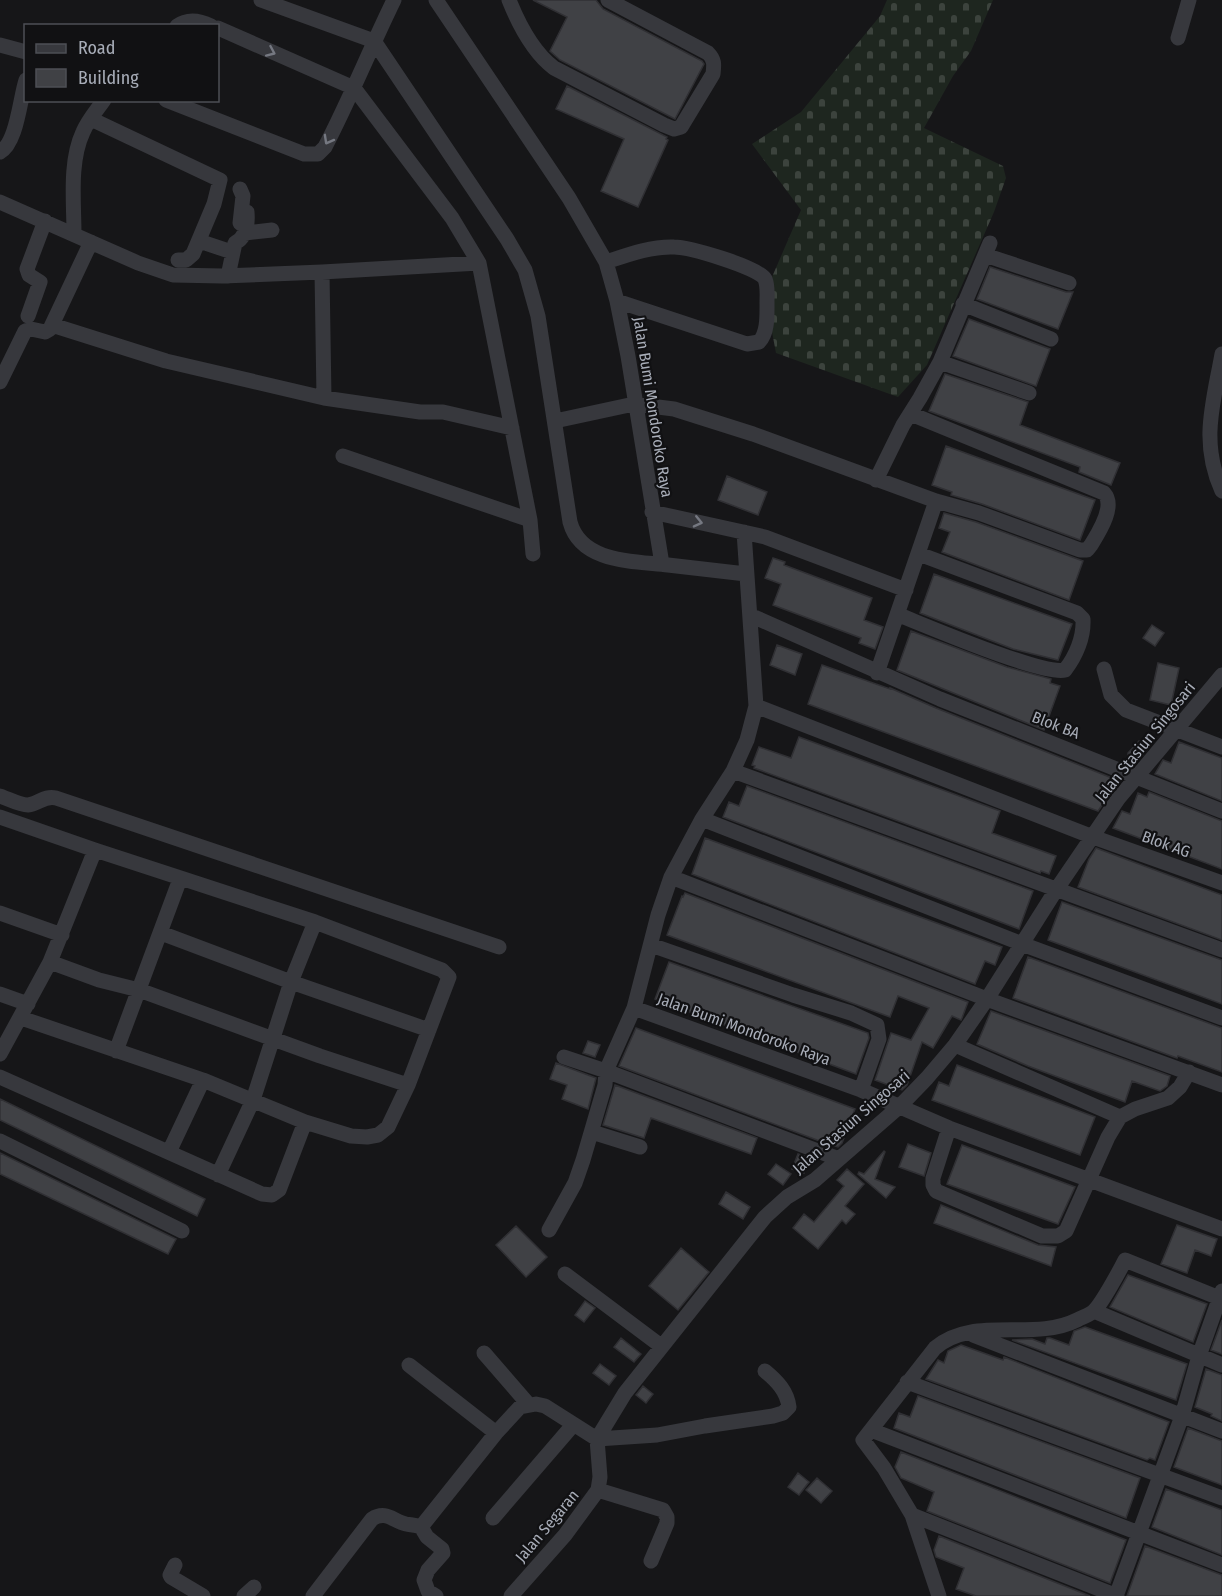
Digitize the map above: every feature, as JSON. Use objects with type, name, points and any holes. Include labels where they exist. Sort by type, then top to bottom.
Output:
[{"type":"street","points":[[261,0],[374,41],[507,239],[525,270],[538,316],[570,522],[574,534],[592,549],[612,559],[630,563],[662,564],[746,574]]},
{"type":"street","points":[[171,102],[304,154],[318,154],[325,147],[394,0]]},
{"type":"street","name":"Jalan Bumi Mondoroko Raya","points":[[436,0],[569,198],[606,262],[617,301],[652,512],[744,532],[746,574],[752,616],[756,706],[747,740],[733,771],[702,819],[671,877],[634,1008],[861,1090],[949,1128],[1222,1228]]},
{"type":"street","points":[[509,0],[533,45],[544,60],[554,68],[664,125],[674,129],[681,127],[713,74],[715,64],[712,57],[608,0]]},
{"type":"street","points":[[1178,38],[1189,0]]},
{"type":"street","points":[[183,24],[192,21],[206,24]]},
{"type":"street","points":[[219,28],[354,88],[452,218],[479,263],[530,520],[533,554]]},
{"type":"street","points":[[0,45],[24,51]]},
{"type":"street","points":[[0,153],[7,148],[20,109],[20,98],[24,86]]},
{"type":"street","points":[[74,234],[76,160],[83,131],[103,102]]},
{"type":"street","points":[[91,119],[220,180],[214,204],[198,241],[189,258],[183,261],[178,260]]},
{"type":"street","points":[[238,243],[243,208],[243,193],[240,189]]},
{"type":"street","points":[[0,202],[90,243],[173,276],[322,273],[479,263]]},
{"type":"street","points":[[228,276],[247,212]]},
{"type":"street","points":[[28,316],[40,282],[29,275],[27,269],[45,221]]},
{"type":"street","points":[[198,241],[238,243],[272,230]]},
{"type":"street","points":[[0,382],[25,331],[31,329],[47,332],[52,325],[90,243]]},
{"type":"street","points":[[606,262],[656,248],[674,247],[691,249],[745,267],[761,275],[766,282],[765,332],[759,342],[747,344],[617,301]]},
{"type":"street","points":[[876,480],[940,362],[988,249],[1069,282]]},
{"type":"street","points":[[322,273],[324,398]]},
{"type":"street","points":[[963,304],[1051,339]]},
{"type":"street","points":[[52,325],[166,361],[324,398],[420,412],[443,412],[512,428]]},
{"type":"street","points":[[1222,354],[1209,440],[1212,464],[1222,491]]},
{"type":"street","points":[[940,362],[1029,393]]},
{"type":"street","points":[[555,421],[634,404],[674,409],[936,501],[979,513],[1084,550],[1089,549],[1110,502],[1107,495],[1099,489],[1035,466],[910,414]]},
{"type":"street","points":[[343,456],[530,520]]},
{"type":"street","points":[[877,673],[899,615],[936,501]]},
{"type":"street","points":[[652,512],[662,564]]},
{"type":"street","points":[[744,532],[765,537],[906,590]]},
{"type":"street","points":[[899,615],[993,652],[1052,671],[1065,670],[1073,660],[1080,639],[1083,619],[1077,613],[919,554]]},
{"type":"street","name":"Blok BA","points":[[752,616],[877,673],[1222,811]]},
{"type":"street","points":[[1104,669],[1111,695],[1120,705],[1145,719],[1222,747]]},
{"type":"street","name":"Jalan Stasiun Singosari","points":[[597,1439],[614,1408],[661,1346],[770,1212],[787,1197],[815,1180],[900,1106],[955,1045],[1056,890],[1095,838],[1136,776],[1177,731],[1222,675]]},
{"type":"street","name":"Blok AG","points":[[756,706],[1095,838],[1222,883]]},
{"type":"street","points":[[733,771],[1222,950]]},
{"type":"street","points":[[0,796],[25,805],[46,797],[56,798],[499,947]]},
{"type":"street","points":[[0,817],[180,879],[315,922],[445,972],[449,977],[408,1085],[388,1127],[378,1135],[367,1137],[351,1136],[305,1122],[203,1080],[116,1051],[25,1011],[0,994]]},
{"type":"street","points":[[702,819],[1022,944],[1222,1018]]},
{"type":"street","points":[[0,1054],[50,962],[95,850]]},
{"type":"street","points":[[671,877],[987,999],[1222,1085]]},
{"type":"street","points":[[116,1051],[180,879]]},
{"type":"street","points":[[0,913],[62,935]]},
{"type":"street","points":[[218,1175],[253,1100],[291,982],[315,922]]},
{"type":"street","points":[[161,933],[291,982],[429,1030]]},
{"type":"street","points":[[651,945],[851,1013],[877,1025],[879,1039],[861,1090]]},
{"type":"street","points":[[50,962],[99,980],[138,990],[273,1040],[408,1085]]},
{"type":"street","points":[[549,1230],[575,1184],[592,1132],[606,1071],[634,1008]]},
{"type":"street","points":[[955,1045],[1120,1117]]},
{"type":"street","points":[[564,1057],[838,1159]]},
{"type":"street","points":[[949,1128],[933,1178],[936,1191],[1042,1236],[1058,1236],[1066,1231],[1095,1182],[1108,1137],[1120,1117],[1168,1098],[1180,1087],[1189,1072]]},
{"type":"street","points":[[0,1077],[262,1194],[272,1195],[279,1190],[305,1122]]},
{"type":"street","points":[[169,1152],[203,1080]]},
{"type":"street","points":[[592,1132],[640,1147]]},
{"type":"street","points":[[0,1141],[182,1231]]},
{"type":"street","points":[[912,1515],[1116,1596],[1182,1416],[1199,1356],[1221,1296],[1125,1260],[1094,1311],[1071,1323],[1035,1331],[999,1330],[968,1333],[943,1341],[907,1382],[863,1440],[884,1468],[912,1515],[941,1595]]},
{"type":"street","points":[[564,1274],[661,1346]]},
{"type":"street","points":[[1094,1311],[1222,1365]]},
{"type":"street","points":[[968,1333],[1222,1431]]},
{"type":"street","points":[[484,1353],[529,1405]]},
{"type":"street","points":[[409,1365],[496,1433]]},
{"type":"street","points":[[421,1527],[496,1433],[520,1407],[545,1406],[597,1439],[657,1435],[778,1414],[788,1409],[787,1396],[778,1382],[765,1371]]},
{"type":"street","points":[[907,1382],[1222,1498]]},
{"type":"street","points":[[493,1518],[573,1425]]},
{"type":"street","points":[[871,1430],[1222,1565]]},
{"type":"street","name":"Jalan Segaran","points":[[512,1596],[565,1535],[598,1490],[600,1477],[597,1439]]},
{"type":"street","points":[[598,1490],[663,1510],[667,1523],[651,1561]]},
{"type":"street","points":[[313,1596],[372,1519],[377,1516],[391,1516],[401,1522],[421,1527],[427,1537],[443,1551],[424,1580],[428,1591],[436,1596]]},
{"type":"street","points":[[175,1565],[171,1577],[203,1596]]},
{"type":"green space","points":[[887,0],[993,0],[971,51],[953,76],[924,128],[1003,166],[1006,178],[994,212],[927,365],[898,397],[776,353],[769,316],[772,277],[801,210],[752,144],[801,112],[880,16]]},
{"type":"building","points":[[533,0],[596,0],[603,9],[702,61],[704,64],[675,119],[560,60],[550,51],[567,17]]},
{"type":"building","points":[[567,86],[667,137],[668,140],[638,207],[601,191],[624,139],[556,109]]},
{"type":"building","points":[[990,267],[1066,292],[1073,292],[1058,329],[977,299]]},
{"type":"building","points":[[969,319],[1050,349],[1036,386],[953,356]]},
{"type":"building","points":[[945,374],[1028,402],[1020,425],[1120,463],[1111,485],[1079,472],[1080,467],[929,411]]},
{"type":"building","points":[[946,446],[1095,500],[1080,540],[951,495],[952,492],[932,485]]},
{"type":"building","points":[[727,476],[767,492],[758,515],[718,500]]},
{"type":"building","points":[[944,513],[976,522],[1083,561],[1069,600],[942,552],[950,532],[939,528]]},
{"type":"building","points":[[773,558],[785,562],[784,565],[872,598],[864,620],[883,627],[875,649],[859,643],[861,638],[773,605],[781,584],[765,578]]},
{"type":"building","points":[[934,574],[1072,624],[1058,660],[1013,649],[920,613]]},
{"type":"building","points":[[1152,625],[1164,633],[1155,646],[1143,638]]},
{"type":"building","points":[[911,631],[1007,667],[1051,679],[1050,683],[1060,686],[1044,730],[897,670]]},
{"type":"building","points":[[777,645],[802,654],[795,675],[770,665]]},
{"type":"building","points":[[1158,663],[1179,668],[1171,705],[1150,700]]},
{"type":"building","points":[[822,665],[890,688],[1117,780],[1114,788],[1098,811],[808,704]]},
{"type":"building","points":[[799,737],[1000,811],[992,833],[1056,856],[1049,874],[1041,871],[1040,873],[754,768],[755,766],[752,765],[759,747],[791,758]]},
{"type":"building","points":[[1139,741],[1148,749],[1135,764],[1128,758],[1128,753]]},
{"type":"building","points":[[1179,742],[1222,758],[1222,801],[1155,774],[1163,760],[1171,763]]},
{"type":"building","points":[[747,786],[1033,891],[1019,929],[723,817],[729,802],[739,806]]},
{"type":"building","points":[[1149,792],[1222,821],[1222,869],[1113,828],[1122,811],[1130,814],[1138,793],[1147,797]]},
{"type":"building","points":[[705,838],[1002,947],[995,965],[985,961],[975,984],[692,874]]},
{"type":"building","points":[[1096,848],[1222,895],[1222,940],[1078,887]]},
{"type":"building","points":[[685,893],[968,1002],[962,1018],[961,1020],[952,1016],[933,1048],[922,1042],[907,1085],[902,1090],[875,1080],[891,1033],[911,1040],[929,1008],[898,996],[890,1017],[667,935]]},
{"type":"building","points":[[1062,902],[1222,960],[1222,1004],[1048,940]]},
{"type":"building","points":[[1028,957],[1222,1028],[1222,1072],[1178,1056],[1177,1058],[1013,998]]},
{"type":"building","points":[[669,962],[868,1033],[869,1038],[856,1074],[655,999]]},
{"type":"building","points":[[991,1011],[1170,1076],[1167,1086],[1160,1091],[1132,1081],[1125,1102],[1028,1066],[977,1044]]},
{"type":"building","points":[[636,1028],[855,1109],[842,1143],[838,1147],[817,1140],[619,1066]]},
{"type":"building","points":[[588,1041],[600,1045],[595,1057],[583,1053]]},
{"type":"building","points":[[556,1063],[596,1078],[588,1109],[562,1099],[567,1085],[550,1079]]},
{"type":"building","points":[[957,1065],[1095,1117],[1080,1155],[932,1100],[939,1082],[949,1086]]},
{"type":"building","points":[[615,1085],[757,1138],[751,1154],[651,1118],[644,1138],[603,1125]]},
{"type":"building","points":[[0,1099],[205,1199],[197,1216],[0,1120]]},
{"type":"building","points":[[908,1144],[931,1153],[924,1176],[899,1167]]},
{"type":"building","points":[[962,1145],[1075,1187],[1058,1224],[947,1184]]},
{"type":"building","points":[[884,1151],[875,1179],[895,1187],[886,1198],[858,1174],[859,1172],[864,1174]]},
{"type":"building","points":[[0,1153],[176,1239],[168,1254],[0,1174]]},
{"type":"building","points":[[798,1154],[810,1158],[804,1173],[792,1169]]},
{"type":"building","points":[[776,1164],[791,1174],[783,1185],[768,1174]]},
{"type":"building","points":[[847,1169],[864,1184],[845,1206],[855,1214],[846,1224],[842,1220],[818,1249],[793,1228],[804,1214],[814,1222],[844,1186],[837,1180]]},
{"type":"building","points":[[726,1192],[750,1207],[743,1219],[719,1204]]},
{"type":"building","points":[[941,1205],[1038,1245],[1056,1247],[1051,1266],[934,1223]]},
{"type":"building","points":[[1177,1225],[1217,1239],[1211,1256],[1195,1250],[1187,1273],[1161,1264]]},
{"type":"building","points":[[516,1226],[547,1257],[526,1277],[496,1245]]},
{"type":"building","points":[[681,1248],[709,1272],[678,1310],[649,1286]]},
{"type":"building","points":[[1128,1275],[1207,1304],[1193,1342],[1110,1307]]},
{"type":"building","points":[[585,1301],[595,1308],[584,1322],[575,1315]]},
{"type":"building","points":[[1222,1320],[1222,1354],[1211,1350]]},
{"type":"building","points":[[1085,1327],[1187,1364],[1176,1400],[1012,1340],[1032,1339],[1045,1344],[1047,1338],[1050,1338],[1069,1345],[1074,1331]]},
{"type":"building","points":[[621,1338],[641,1354],[634,1362],[614,1347]]},
{"type":"building","points":[[961,1345],[1003,1360],[1004,1357],[1169,1422],[1155,1460],[1150,1458],[1147,1460],[926,1379],[938,1360],[944,1363],[948,1351]]},
{"type":"building","points":[[600,1364],[616,1376],[609,1385],[593,1373]]},
{"type":"building","points":[[1206,1369],[1222,1375],[1222,1421],[1195,1407]]},
{"type":"building","points":[[643,1386],[653,1394],[646,1403],[636,1395]]},
{"type":"building","points":[[918,1396],[1140,1478],[1126,1518],[894,1428],[899,1413],[910,1417]]},
{"type":"building","points":[[1188,1428],[1222,1441],[1222,1485],[1174,1467]]},
{"type":"building","points":[[901,1452],[1126,1540],[1110,1583],[927,1511],[934,1492],[901,1478],[895,1467]]},
{"type":"building","points":[[798,1473],[809,1482],[799,1495],[788,1487]]},
{"type":"building","points":[[817,1478],[832,1491],[821,1503],[806,1490]]},
{"type":"building","points":[[1166,1489],[1222,1510],[1222,1555],[1152,1527]]},
{"type":"building","points":[[939,1536],[1090,1596],[976,1596],[956,1589],[964,1568],[936,1557],[934,1550]]},
{"type":"building","points":[[1145,1546],[1222,1575],[1222,1596],[1127,1596]]}]
